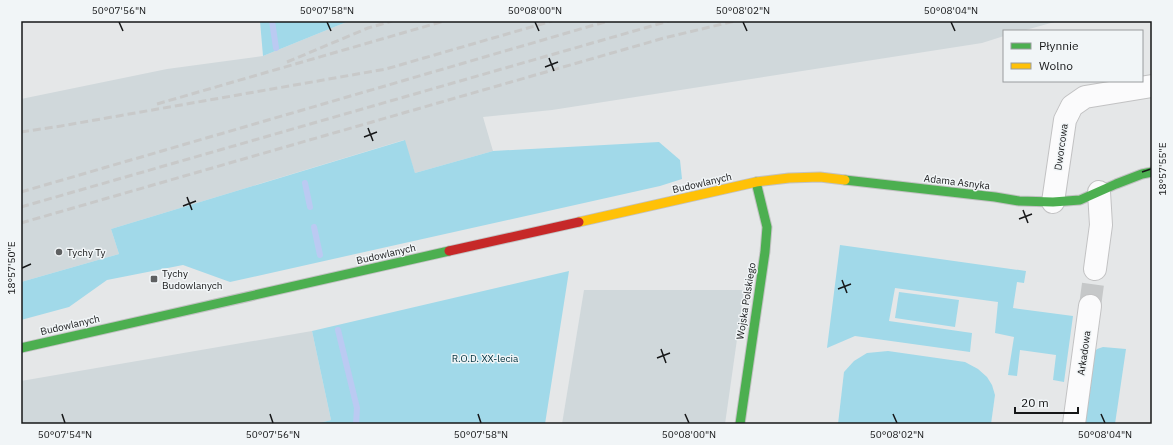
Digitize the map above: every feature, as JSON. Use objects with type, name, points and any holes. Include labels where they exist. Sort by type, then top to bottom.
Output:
[{"type":"street","name":"Dworcowa","points":[[1053,202],[1065,120],[1072,106],[1085,98],[1152,86]]},
{"type":"street","name":"Adama Asnyka","points":[[756,182],[789,178],[820,177],[1019,201],[1053,202],[1080,200],[1116,184],[1142,174],[1152,172]]},
{"type":"street","name":"Budowlanych","points":[[21,348],[756,182]]},
{"type":"street","name":"Wojska Polskiego","points":[[740,424],[765,252],[767,227],[756,182]]},
{"type":"street","points":[[1095,269],[1101,225],[1099,192]]},
{"type":"street","name":"Arkadowa","points":[[1074,424],[1090,306]]},
{"type":"shaded area","points":[[349,21],[1058,21],[1026,30],[1003,30],[1003,36],[982,43],[552,110],[483,117],[493,151],[415,173],[404,140],[111,229],[119,254],[21,282],[21,99],[167,69],[263,56]]},
{"type":"shaded area","points":[[584,290],[744,290],[725,424],[562,424]]},
{"type":"shaded area","points":[[312,331],[331,420],[316,424],[21,424],[21,381]]},
{"type":"green space","points":[[260,21],[349,21],[263,56]]},
{"type":"green space","points":[[405,140],[415,173],[493,151],[659,142],[680,160],[682,179],[660,186],[230,282],[183,265],[107,280],[69,307],[21,320],[21,282],[119,254],[111,229]]},
{"type":"green space","points":[[840,245],[1026,271],[1024,283],[1017,282],[1013,308],[1073,316],[1064,382],[1053,380],[1056,355],[1020,350],[1017,376],[1008,375],[1014,337],[995,333],[998,302],[895,288],[889,321],[972,333],[970,352],[855,336],[827,348]]},
{"type":"green space","name":"R.O.D. XX-lecia","points":[[569,271],[545,424],[316,424],[331,420],[312,331]]},
{"type":"green space","points":[[899,292],[959,300],[955,327],[895,318]]},
{"type":"green space","points":[[1103,347],[1126,349],[1115,424],[1082,424],[1093,354],[1097,349]]},
{"type":"green space","points":[[888,351],[965,362],[978,369],[987,377],[992,385],[995,395],[991,424],[838,424],[844,372],[854,361],[867,353]]},
{"type":"waterway","points":[[272,21],[276,48]]},
{"type":"waterway","points":[[305,183],[310,207]]},
{"type":"waterway","points":[[314,227],[320,255]]},
{"type":"waterway","points":[[338,330],[357,408],[356,424]]},
{"type":"tunnel","points":[[1090,306],[1095,269]]},
{"type":"railway","points":[[287,62],[368,28],[392,21]]},
{"type":"railway","points":[[157,104],[444,21]]},
{"type":"railway","points":[[21,132],[386,69],[552,21]]},
{"type":"railway","points":[[21,192],[608,21]]},
{"type":"railway","points":[[21,207],[669,21]]},
{"type":"railway","points":[[21,223],[664,38],[735,21]]},
{"type":"traffic: fast","points":[[845,180],[1019,201],[1053,202],[1080,200],[1116,184],[1142,174],[1152,172]]},
{"type":"traffic: fast","points":[[740,424],[765,252],[767,227],[756,182]]},
{"type":"traffic: fast","points":[[21,348],[449,251]]},
{"type":"traffic: slow","points":[[579,222],[756,182],[789,178],[820,177],[845,180]]},
{"type":"traffic: jam","points":[[449,251],[579,222]]},
{"type":"place","name":"Tychy Ty","points":[[59,252]]},
{"type":"place","name":"Tychy Budowlanych","points":[[154,279]]}]
